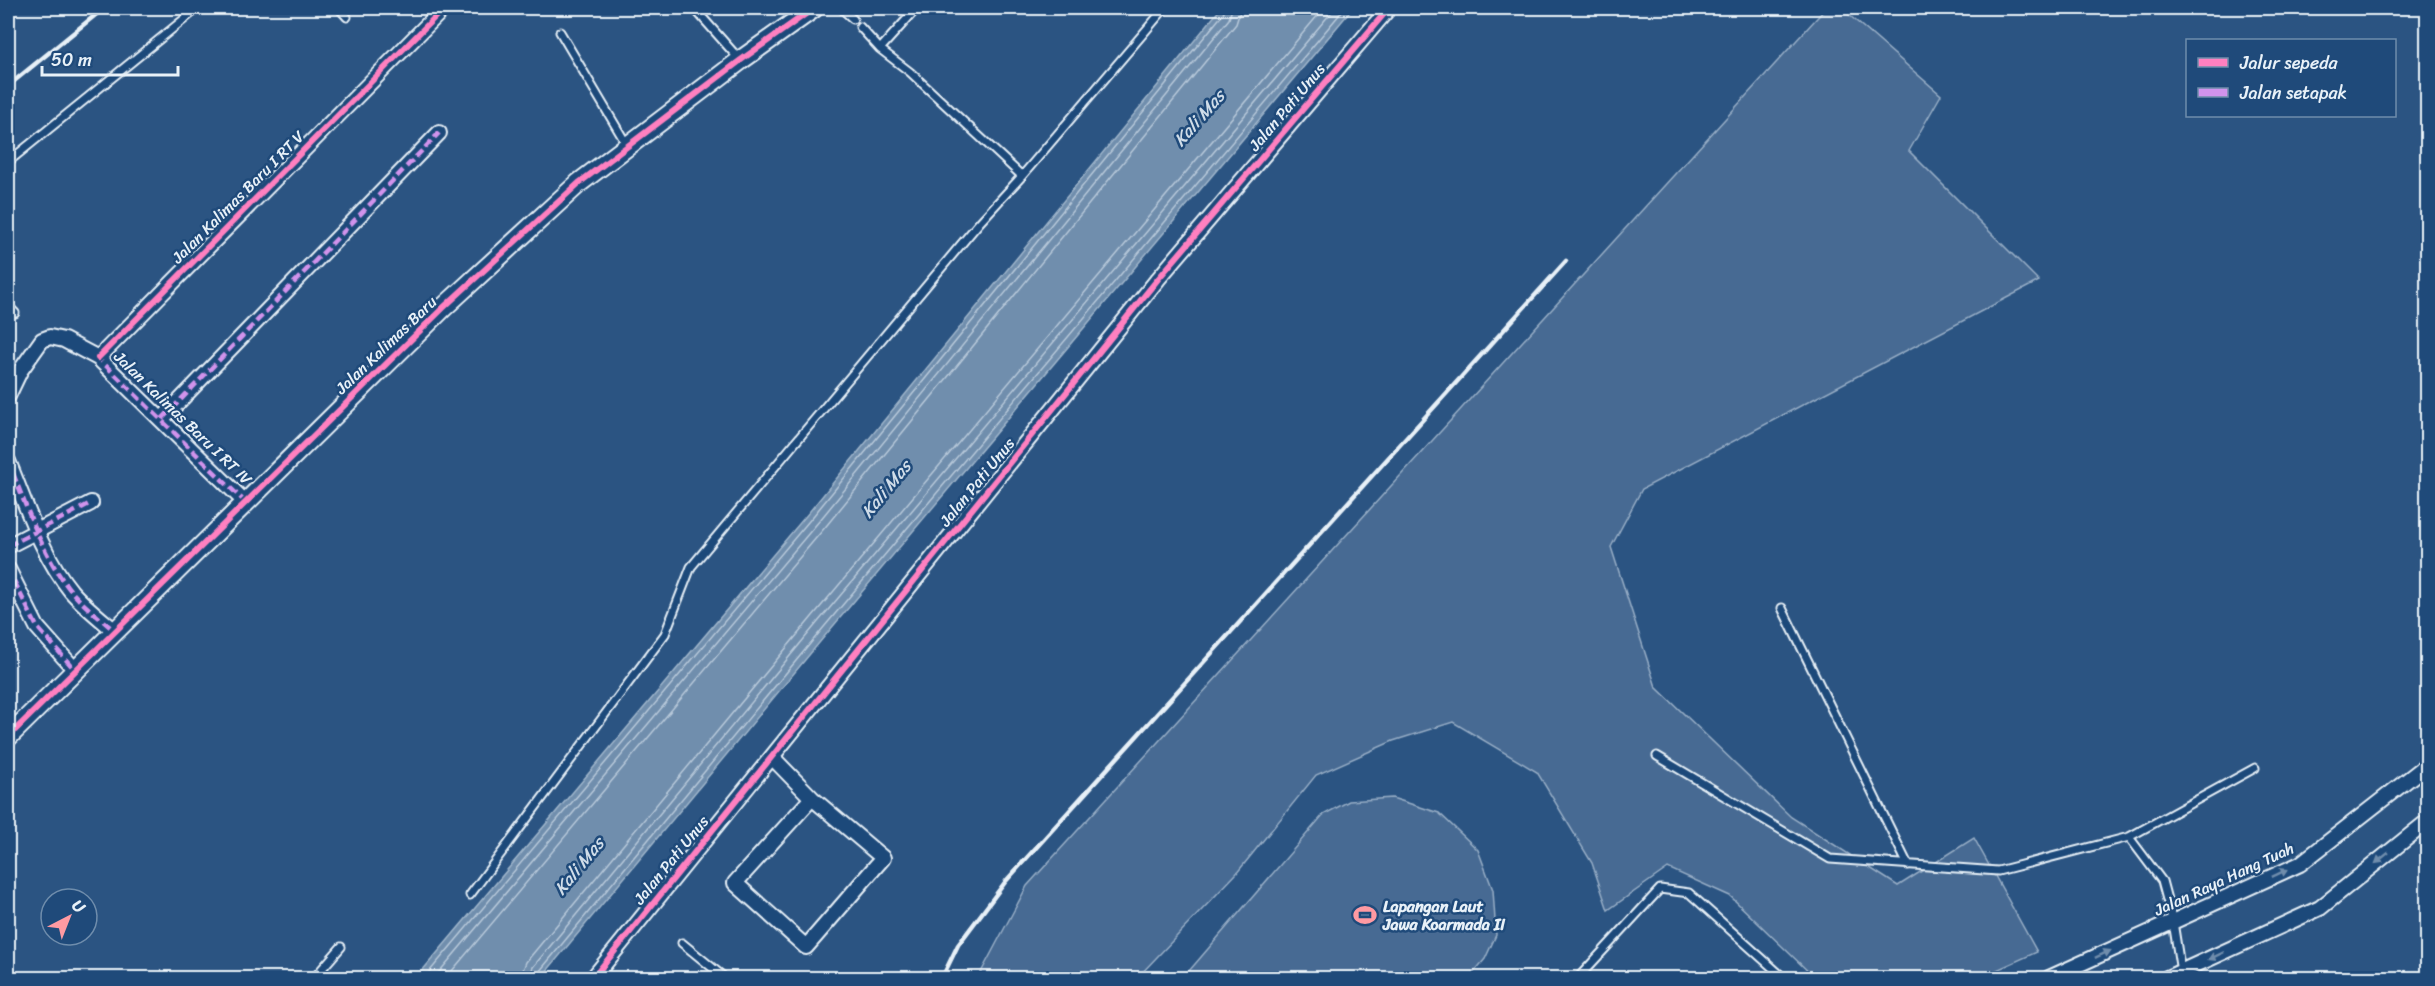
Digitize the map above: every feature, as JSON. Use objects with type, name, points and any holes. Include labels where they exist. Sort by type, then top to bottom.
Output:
[{"type":"street","name":"Jalan Kalimas Baru I RT V","points":[[98,358],[444,8]]},
{"type":"street","name":"Jalan Kalimas Baru","points":[[8,737],[443,308],[579,183],[741,60],[814,8]]},
{"type":"street","name":"Jalan Pati Unus","points":[[593,978],[1158,279],[1389,8]]},
{"type":"street","points":[[162,419],[439,133]]},
{"type":"street","name":"Jalan Kalimas Baru I RT IV","points":[[8,396],[20,371],[42,340],[50,337],[64,340],[98,358],[245,502]]},
{"type":"street","points":[[8,461],[46,551],[68,587],[80,601],[116,632]]},
{"type":"street","points":[[8,546],[91,503]]},
{"type":"street","points":[[8,568],[37,627],[76,671]]},
{"type":"street","points":[[772,757],[812,798],[883,858],[806,947],[735,883],[812,798]]},
{"type":"street","name":"Jalan Raya Hang Tuah","points":[[2049,978],[2300,864],[2427,764]]},
{"type":"street","points":[[2167,978],[2320,908],[2427,821]]},
{"type":"lane","points":[[8,162],[198,8]]},
{"type":"lane","points":[[339,8],[347,16]]},
{"type":"lane","points":[[694,8],[741,60]]},
{"type":"lane","points":[[841,8],[853,19]]},
{"type":"lane","points":[[880,49],[917,8]]},
{"type":"lane","points":[[470,895],[665,634],[691,567],[979,223],[1165,8]]},
{"type":"lane","points":[[860,27],[880,49],[909,72],[1022,176]]},
{"type":"lane","points":[[560,32],[627,145]]},
{"type":"lane","points":[[8,306],[15,313]]},
{"type":"lane","points":[[1782,608],[1908,865]]},
{"type":"lane","points":[[1657,756],[1830,859],[1998,872],[2129,837],[2254,768]]},
{"type":"lane","points":[[2129,837],[2162,880],[2173,922],[2181,972]]},
{"type":"lane","points":[[1578,978],[1660,889],[1689,893],[1784,978]]},
{"type":"lane","points":[[682,943],[725,978]]},
{"type":"lane","points":[[314,978],[341,947]]},
{"type":"lane","points":[[8,972],[15,978]]},
{"type":"shaded area","points":[[1826,8],[1841,8],[1941,95],[1909,151],[2039,281],[1642,489],[1611,547],[1656,687],[1791,817],[1898,886],[1974,838],[2037,952],[1979,978],[1815,978],[1730,896],[1668,868],[1608,910],[1592,863],[1537,772],[1453,722],[1393,741],[1316,775],[1236,874],[1137,978],[978,978],[1027,886]]},
{"type":"shaded area","name":"Lapangan Laut Jawa Koarmada II","points":[[1392,798],[1439,813],[1478,850],[1493,890],[1496,935],[1485,959],[1469,978],[1183,978],[1323,815],[1349,801]]},
{"type":"water","name":"Kali Mas","points":[[1221,8],[1353,8],[829,631],[541,978],[416,978],[810,511]]},
{"type":"railway","points":[[8,86],[104,8]]},
{"type":"railway","points":[[942,978],[958,945],[1006,881],[1566,261]]},
{"type":"marked path","points":[[162,419],[439,133]]},
{"type":"marked path","points":[[100,355],[98,358],[245,502]]},
{"type":"marked path","points":[[8,461],[35,528],[60,577],[81,602],[116,632]]},
{"type":"marked path","points":[[8,546],[91,503]]},
{"type":"marked path","points":[[8,569],[37,627],[76,671]]},
{"type":"cycle path","points":[[98,358],[444,8]]},
{"type":"cycle path","points":[[8,737],[443,308],[579,183],[741,60],[814,8]]},
{"type":"cycle path","points":[[593,978],[1158,279],[1389,8]]},
{"type":"place","name":"Lapangan Laut Jawa Koarmada II","points":[[1365,915]]}]
